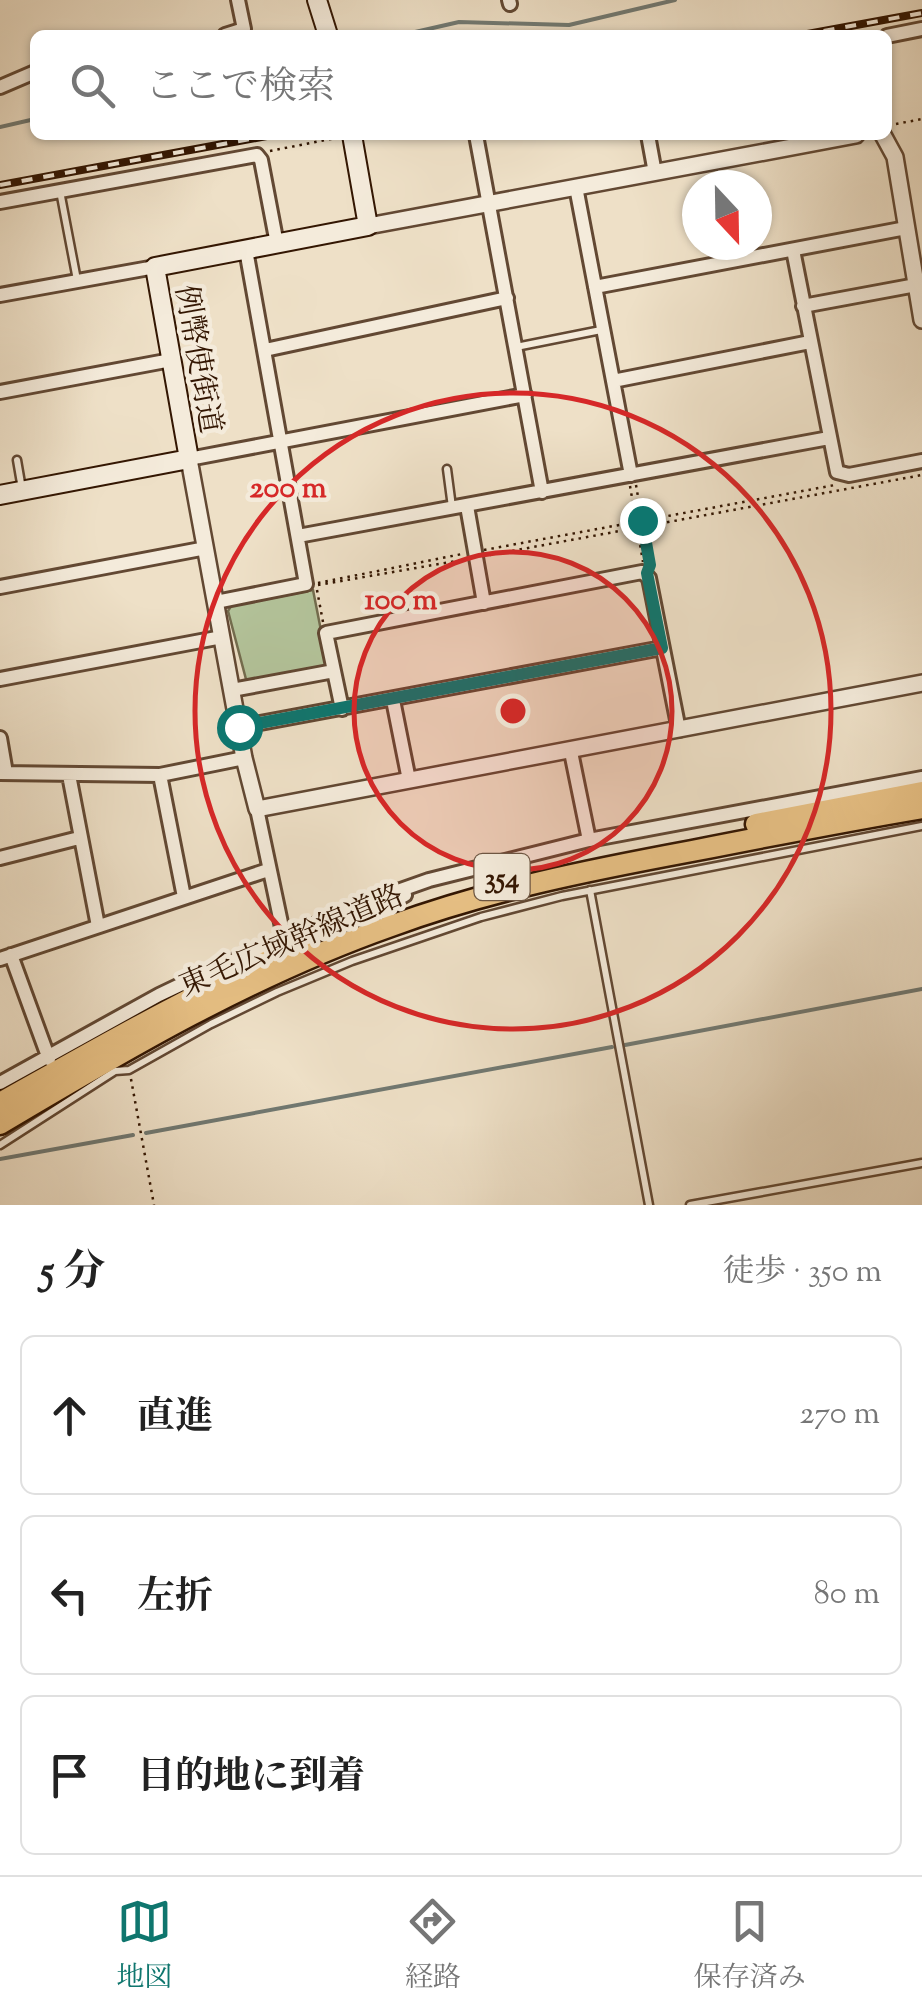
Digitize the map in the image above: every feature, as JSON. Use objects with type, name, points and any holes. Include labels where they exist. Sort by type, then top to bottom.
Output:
[{"type":"highway","name":"東毛広域幹線道路","points":[[0,1104],[244,970],[387,914],[506,876],[922,792]]},
{"type":"highway","name":"東毛広域幹線道路","points":[[0,1124],[114,1056],[251,984],[392,925],[511,888],[572,874],[922,808]]},
{"type":"main road","points":[[318,0],[327,30]]},
{"type":"main road","points":[[353,140],[368,226]]},
{"type":"main road","name":"例幣使街道","points":[[0,494],[189,459],[155,266],[368,226]]},
{"type":"street","points":[[238,0],[244,29],[241,30]]},
{"type":"street","points":[[892,35],[922,29]]},
{"type":"street","points":[[2,83],[30,74]]},
{"type":"street","points":[[477,140],[542,492]]},
{"type":"street","points":[[649,140],[655,172]]},
{"type":"street","points":[[368,226],[829,140]]},
{"type":"street","points":[[892,140],[922,320]]},
{"type":"street","points":[[0,202],[257,155],[277,244]]},
{"type":"street","points":[[576,187],[630,475]]},
{"type":"street","points":[[595,287],[906,228]]},
{"type":"street","points":[[216,602],[311,584],[298,536],[246,250]]},
{"type":"street","points":[[792,250],[837,472],[843,475],[922,461]]},
{"type":"street","points":[[0,295],[155,266]]},
{"type":"street","points":[[803,306],[916,285]]},
{"type":"street","points":[[264,350],[507,298]]},
{"type":"street","points":[[613,381],[810,342]]},
{"type":"street","points":[[0,392],[171,360]]},
{"type":"street","points":[[284,937],[244,758],[189,459],[524,395]]},
{"type":"street","points":[[298,536],[829,438]]},
{"type":"street","points":[[460,507],[484,602]]},
{"type":"street","points":[[0,587],[206,548]]},
{"type":"street","points":[[342,709],[326,633],[647,573],[679,730]]},
{"type":"street","points":[[0,679],[222,638]]},
{"type":"street","points":[[239,727],[662,648]]},
{"type":"street","points":[[232,690],[334,671]]},
{"type":"street","points":[[257,809],[922,684]]},
{"type":"street","points":[[393,700],[408,780]]},
{"type":"street","points":[[0,738],[3,773],[160,774],[244,758]]},
{"type":"street","points":[[571,752],[589,840]]},
{"type":"street","points":[[160,774],[184,897]]},
{"type":"street","points":[[70,775],[98,926]]},
{"type":"street","points":[[0,1083],[159,995],[284,937],[412,886],[507,858],[589,840],[922,778]]},
{"type":"street","points":[[850,791],[880,800]]},
{"type":"street","points":[[0,858],[80,838]]},
{"type":"street","points":[[49,1058],[5,957],[268,870]]},
{"type":"street","points":[[387,914],[412,886]]},
{"type":"lane","points":[[60,191],[77,281]]},
{"type":"lane","points":[[516,347],[603,330]]},
{"type":"lane","points":[[17,460],[22,490]]},
{"type":"lane","points":[[447,469],[460,507]]},
{"type":"lane","points":[[0,1146],[115,1071],[129,1070],[211,1024],[352,961],[481,917],[590,890],[922,826]]},
{"type":"lane","points":[[590,890],[649,1205]]},
{"type":"lane","points":[[690,1205],[922,1163]]},
{"type":"path","points":[[892,129],[922,119]]},
{"type":"path","points":[[257,155],[328,140]]},
{"type":"path","points":[[475,555],[922,468]]},
{"type":"path","points":[[630,475],[647,573]]},
{"type":"path","points":[[326,633],[311,584],[922,475]]},
{"type":"path","points":[[129,1070],[154,1205]]},
{"type":"green space","points":[[313,590],[328,666],[247,683],[228,611],[231,606]]},
{"type":"waterway","points":[[424,30],[459,22],[569,25],[675,0]]},
{"type":"waterway","points":[[0,127],[30,120]]},
{"type":"waterway","points":[[625,1045],[922,989]]},
{"type":"waterway","points":[[146,1133],[612,1047]]},
{"type":"waterway","points":[[0,1159],[133,1135]]},
{"type":"railway","points":[[829,30],[922,13]]},
{"type":"railway","points":[[0,185],[245,140]]},
{"type":"route","points":[[239,727],[662,648],[647,573],[650,565],[642,520]]}]
